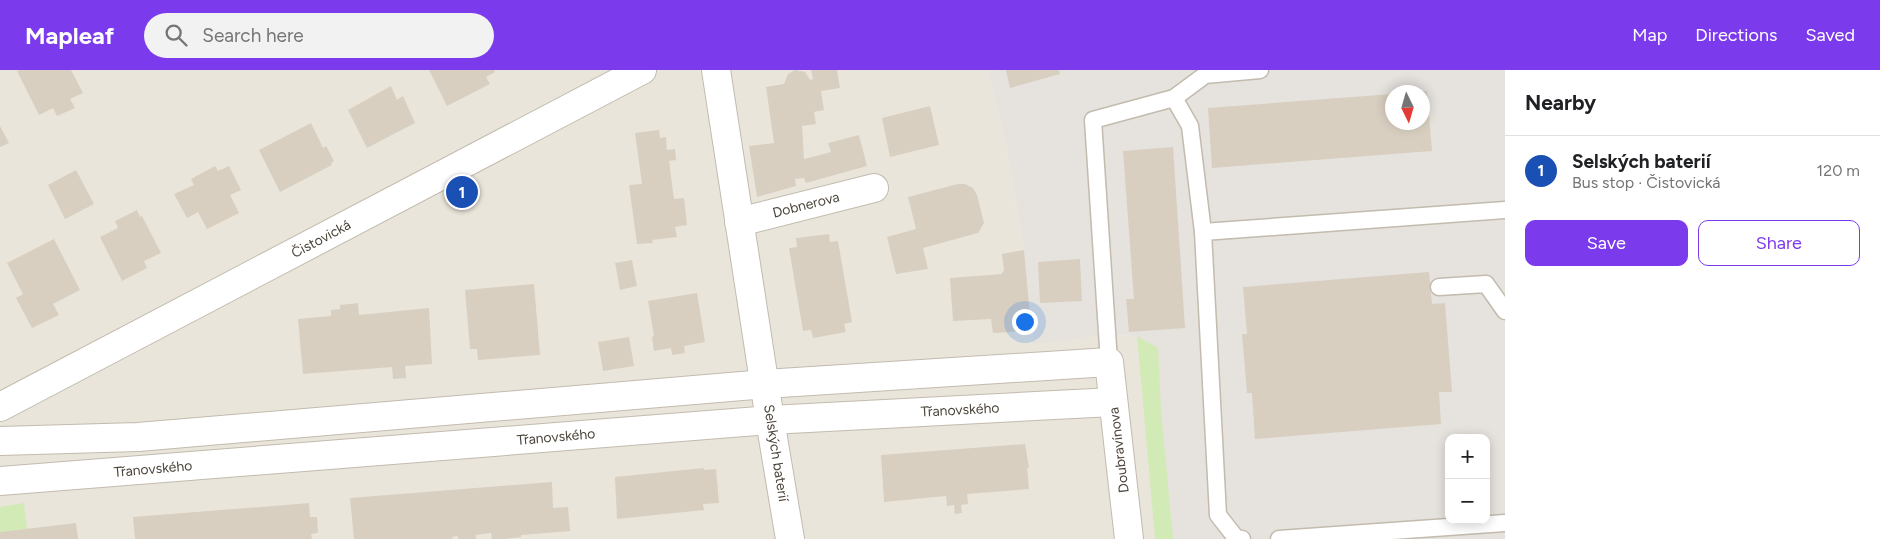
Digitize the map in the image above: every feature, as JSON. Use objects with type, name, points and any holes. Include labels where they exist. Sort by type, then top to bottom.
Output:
[{"type":"street","name":"Čistovická","points":[[0,407],[642,70]]},
{"type":"street","name":"Selských baterií","points":[[716,70],[790,539]]},
{"type":"street","name":"Dobnerova","points":[[739,222],[874,188]]},
{"type":"street","points":[[0,440],[138,437],[765,384],[1109,362]]},
{"type":"street","name":"Doubravínova","points":[[1109,362],[1129,539]]},
{"type":"street","name":"Třanovského","points":[[0,481],[770,420],[1113,402]]},
{"type":"lane","points":[[1109,362],[1093,120],[1174,98],[1198,75],[1260,70]]},
{"type":"lane","points":[[1174,98],[1190,126],[1203,232],[1218,515],[1236,538],[1242,539]]},
{"type":"lane","points":[[1203,232],[1505,210]]},
{"type":"lane","points":[[1439,287],[1486,284],[1505,311]]},
{"type":"lane","points":[[1279,539],[1366,536],[1505,523]]},
{"type":"shaded area","points":[[0,70],[987,70],[1006,145],[1024,250],[1033,343],[1106,335],[1137,336],[1155,539],[0,539]]},
{"type":"shaded area","points":[[987,70],[1505,70],[1505,539],[1155,539],[1137,336],[1106,335],[1033,344],[1024,250],[1006,145]]},
{"type":"green space","points":[[1137,336],[1158,348],[1161,410],[1173,539],[1155,539]]},
{"type":"green space","points":[[24,503],[27,529],[0,532],[0,507]]},
{"type":"building","points":[[71,70],[83,93],[70,99],[75,108],[57,116],[53,108],[39,115],[17,71]]},
{"type":"building","points":[[429,70],[494,70],[495,72],[486,77],[490,84],[447,106]]},
{"type":"building","points":[[795,70],[805,72],[810,80],[813,79],[811,70],[837,70],[840,88],[821,91],[824,110],[814,112],[816,124],[802,126],[804,159],[831,152],[828,143],[859,135],[867,166],[806,183],[804,178],[795,179],[796,186],[757,197],[749,146],[774,143],[766,87],[784,84],[788,74]]},
{"type":"building","points":[[1006,70],[1059,70],[1060,74],[1010,88]]},
{"type":"building","points":[[391,86],[397,100],[403,96],[415,123],[367,148],[348,110]]},
{"type":"building","points":[[1385,95],[1385,130],[1430,130],[1430,127],[1432,151],[1212,168],[1208,108]]},
{"type":"building","points":[[930,106],[939,145],[890,157],[882,118]]},
{"type":"building","points":[[311,123],[323,148],[326,146],[334,161],[331,163],[332,165],[280,192],[259,150]]},
{"type":"building","points":[[0,126],[9,143],[0,147]]},
{"type":"building","points":[[659,130],[660,138],[666,137],[667,150],[675,149],[676,160],[669,161],[674,199],[684,198],[687,225],[675,227],[677,237],[652,240],[653,243],[637,244],[629,185],[642,184],[635,133]]},
{"type":"building","points":[[1173,147],[1185,328],[1129,332],[1126,299],[1134,299],[1123,151]]},
{"type":"building","points":[[215,166],[218,171],[229,166],[241,190],[230,195],[239,213],[207,229],[198,212],[187,218],[174,194],[194,185],[191,179]]},
{"type":"building","points":[[76,170],[94,204],[65,219],[48,185]]},
{"type":"building","points":[[958,184],[965,184],[973,188],[977,195],[984,223],[978,233],[923,248],[928,269],[896,274],[887,237],[916,229],[908,197]]},
{"type":"building","points":[[137,210],[161,253],[144,261],[147,268],[122,281],[100,237],[118,228],[115,221]]},
{"type":"building","points":[[829,234],[830,242],[838,241],[852,322],[844,324],[846,332],[813,338],[811,330],[803,331],[789,248],[797,247],[796,238]]},
{"type":"building","points":[[54,239],[80,290],[53,304],[59,315],[32,328],[16,298],[23,294],[7,263]]},
{"type":"building","points":[[1024,250],[1031,325],[1023,326],[1024,331],[993,333],[991,319],[953,321],[950,278],[1002,274],[1004,271],[1002,254]]},
{"type":"building","points":[[1080,259],[1082,301],[1040,303],[1038,262]]},
{"type":"building","points":[[632,260],[637,286],[620,290],[615,263]]},
{"type":"building","points":[[1429,272],[1432,304],[1445,303],[1452,392],[1439,392],[1441,424],[1255,439],[1252,393],[1247,393],[1242,334],[1247,334],[1243,287]]},
{"type":"building","points":[[534,284],[540,355],[478,360],[477,349],[470,349],[465,290]]},
{"type":"building","points":[[697,293],[705,342],[684,346],[685,353],[672,355],[671,348],[654,351],[652,337],[654,336],[648,301]]},
{"type":"building","points":[[358,303],[359,315],[429,308],[432,364],[405,366],[406,378],[393,379],[392,367],[303,374],[298,319],[331,316],[331,310],[340,309],[340,305]]},
{"type":"building","points":[[629,337],[634,366],[603,371],[598,342]]},
{"type":"building","points":[[1025,444],[1029,468],[1027,468],[1029,489],[967,494],[968,504],[961,505],[962,513],[955,514],[954,505],[947,506],[946,496],[884,502],[881,455]]},
{"type":"building","points":[[704,468],[704,470],[716,469],[719,503],[703,504],[704,510],[617,519],[615,477]]},
{"type":"building","points":[[552,482],[553,508],[568,507],[570,531],[521,535],[521,537],[504,539],[492,539],[491,533],[476,535],[476,539],[458,539],[458,536],[452,537],[453,539],[354,539],[350,498]]},
{"type":"building","points":[[309,503],[310,517],[317,517],[318,533],[311,534],[312,539],[135,539],[133,517]]},
{"type":"building","points":[[76,523],[78,539],[0,539],[0,532]]},
{"type":"place","name":"Selských baterií","points":[[462,192]]}]
